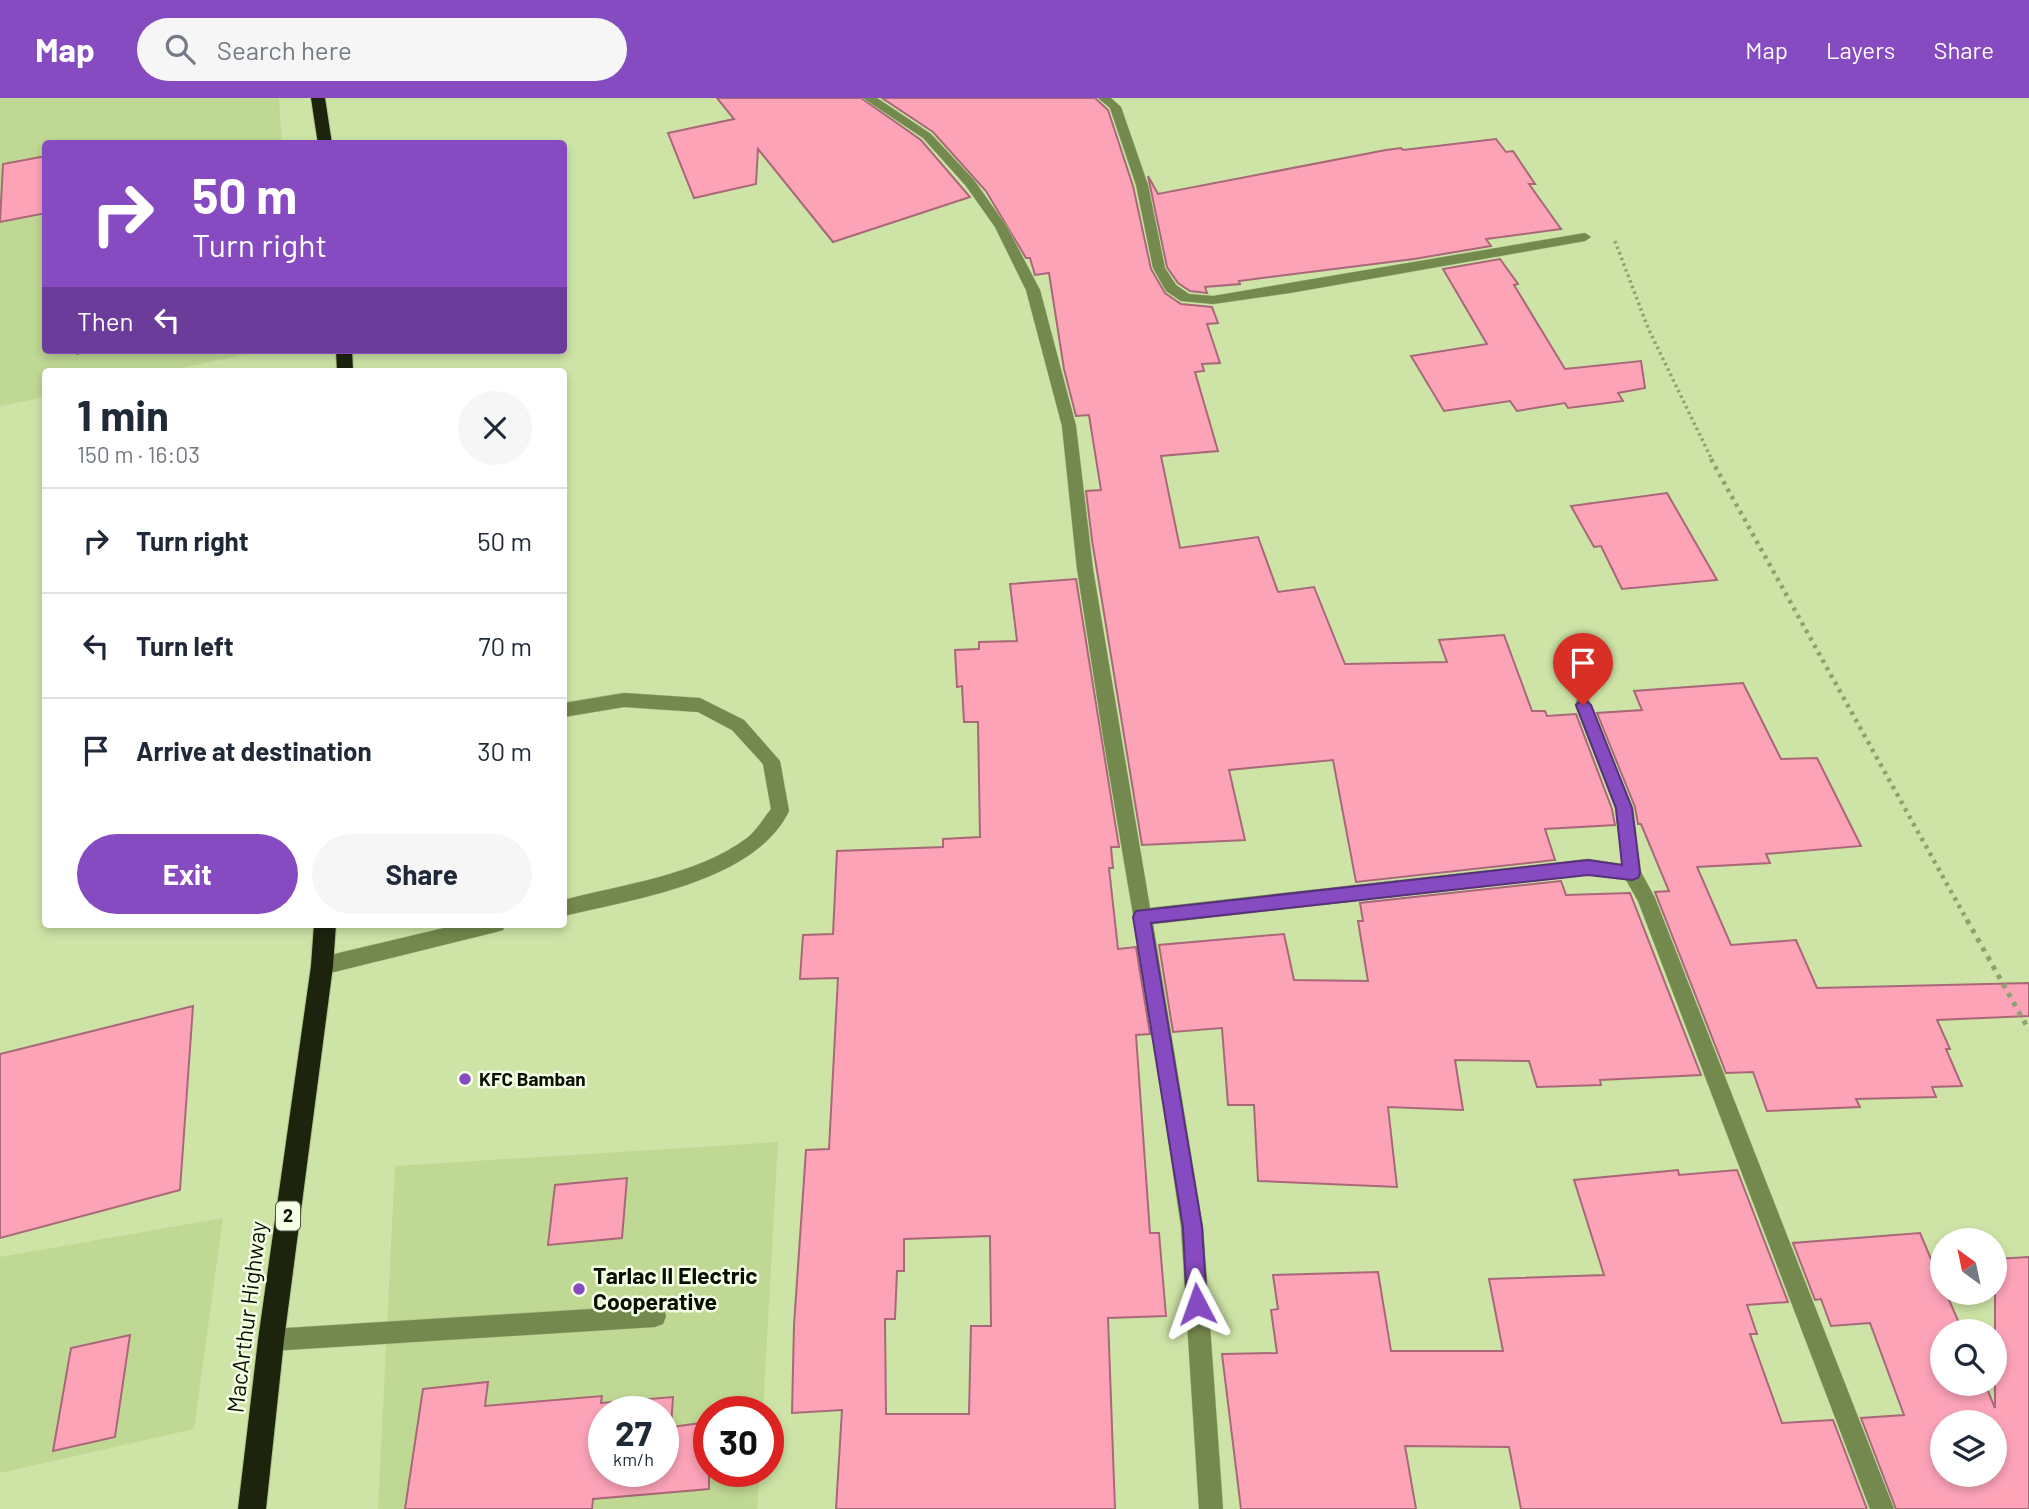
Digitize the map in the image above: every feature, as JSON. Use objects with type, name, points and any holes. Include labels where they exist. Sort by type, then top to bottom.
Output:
[{"type":"highway","points":[[318,98],[324,140]]},
{"type":"highway","name":"MacArthur Highway","points":[[252,1509],[271,1340],[322,966],[325,928]]},
{"type":"street","points":[[869,98],[927,136],[971,183],[1001,227],[1033,290],[1069,426],[1087,582],[1192,1227],[1211,1509]]},
{"type":"street","points":[[1104,98],[1115,107],[1143,185],[1159,268],[1171,288],[1186,298],[1213,300],[1290,289],[1585,237]]},
{"type":"street","points":[[567,710],[624,700],[700,705],[738,725],[771,761],[780,811],[754,842],[725,860],[635,890],[567,907]]},
{"type":"street","points":[[1583,705],[1624,808],[1632,873],[1646,898],[1882,1509]]},
{"type":"street","points":[[1142,917],[1588,867],[1632,873]]},
{"type":"street","points":[[322,966],[479,928]]},
{"type":"street","points":[[271,1340],[655,1316]]},
{"type":"path","points":[[1613,232],[1629,285],[1652,339],[1725,483],[2029,1030]]},
{"type":"shaded area","points":[[0,98],[279,98],[282,140],[42,140],[42,354],[248,354],[182,368],[42,368],[42,398],[0,406]]},
{"type":"shaded area","name":"Tarlac II Electric Cooperative","points":[[778,1142],[764,1396],[693,1396],[693,1487],[759,1487],[757,1509],[378,1509],[395,1166]]},
{"type":"shaded area","points":[[223,1218],[194,1429],[0,1473],[0,1257]]},
{"type":"building","points":[[717,98],[861,98],[921,140],[970,197],[833,242],[758,149],[756,184],[694,198],[668,133],[734,119]]},
{"type":"building","points":[[882,98],[1095,98],[1108,110],[1133,186],[1151,269],[1165,293],[1181,304],[1212,307],[1218,323],[1207,324],[1220,363],[1202,364],[1204,371],[1195,372],[1218,451],[1161,456],[1180,548],[1258,537],[1278,592],[1314,587],[1345,664],[1447,662],[1439,640],[1504,635],[1532,711],[1545,711],[1547,716],[1576,714],[1612,809],[1615,825],[1545,829],[1555,860],[1356,882],[1333,760],[1229,770],[1245,840],[1142,845],[1092,540],[1086,491],[1101,490],[1089,415],[1076,416],[1064,369],[1049,273],[1035,275],[1030,258],[1026,258],[986,191],[933,132]]},
{"type":"building","points":[[1496,139],[1506,152],[1513,151],[1535,184],[1529,184],[1561,229],[1486,239],[1491,246],[1414,259],[1205,287],[1207,293],[1190,291],[1178,283],[1167,267],[1148,176],[1158,194],[1386,150]]},
{"type":"building","points":[[42,157],[42,214],[0,222],[3,164]]},
{"type":"building","points":[[1500,259],[1518,284],[1514,285],[1565,369],[1641,361],[1645,388],[1618,393],[1623,401],[1568,408],[1565,403],[1517,411],[1510,401],[1444,411],[1411,356],[1487,344],[1443,269]]},
{"type":"building","points":[[1667,493],[1717,580],[1622,589],[1601,546],[1594,547],[1571,506]]},
{"type":"building","points":[[1076,579],[1119,847],[1111,847],[1113,868],[1109,868],[1118,949],[1136,947],[1150,1034],[1136,1035],[1150,1233],[1159,1233],[1166,1316],[1108,1318],[1115,1509],[836,1509],[842,1410],[792,1413],[794,1325],[806,1150],[829,1149],[838,978],[800,979],[803,935],[833,934],[837,851],[943,847],[943,839],[980,837],[978,722],[964,722],[962,686],[957,687],[955,650],[979,649],[979,642],[1017,641],[1010,584]],"holes":[[[990,1236],[991,1326],[971,1326],[969,1414],[886,1414],[885,1319],[895,1319],[897,1271],[904,1271],[904,1239]]]},
{"type":"building","points":[[1743,683],[1781,759],[1817,758],[1861,846],[1766,854],[1770,863],[1697,867],[1731,945],[1796,940],[1817,988],[2029,983],[2029,1016],[1937,1020],[1962,1086],[1932,1087],[1936,1097],[1856,1099],[1860,1107],[1767,1111],[1753,1072],[1726,1073],[1655,892],[1669,891],[1641,824],[1638,824],[1635,807],[1597,713],[1642,710],[1634,691]]},
{"type":"building","points":[[1561,881],[1566,895],[1630,893],[1701,1075],[1600,1080],[1601,1085],[1537,1087],[1529,1061],[1455,1060],[1463,1110],[1388,1107],[1397,1187],[1258,1181],[1254,1105],[1228,1105],[1222,1028],[1173,1032],[1159,945],[1284,934],[1294,980],[1368,981],[1358,921],[1363,921],[1360,903]]},
{"type":"building","points":[[193,1006],[180,1190],[0,1238],[0,1054]]},
{"type":"building","points":[[1678,1170],[1679,1175],[1737,1170],[1788,1302],[1747,1305],[1757,1334],[1750,1334],[1782,1423],[1833,1420],[1867,1509],[1521,1509],[1509,1447],[1405,1446],[1416,1509],[1241,1509],[1222,1354],[1277,1353],[1271,1310],[1278,1309],[1273,1275],[1378,1272],[1391,1351],[1503,1351],[1489,1279],[1604,1275],[1574,1180]]},
{"type":"building","points":[[627,1178],[622,1238],[548,1245],[555,1185]]},
{"type":"building","points":[[1920,1233],[1930,1257],[1930,1306],[1952,1306],[1957,1319],[1930,1319],[1930,1396],[1990,1396],[1995,1408],[1995,1396],[2007,1396],[2007,1319],[1995,1319],[1995,1306],[2007,1306],[2007,1258],[2029,1257],[2029,1509],[1896,1509],[1861,1418],[1904,1415],[1870,1323],[1831,1326],[1821,1299],[1815,1300],[1793,1243]]},
{"type":"building","points":[[130,1335],[115,1437],[53,1451],[71,1348]]},
{"type":"building","points":[[488,1382],[485,1406],[588,1397],[588,1487],[679,1487],[679,1426],[693,1424],[693,1487],[709,1487],[593,1499],[592,1509],[405,1509],[423,1389]]},
{"type":"place","name":"KFC Bamban","points":[[465,1079]]},
{"type":"place","name":"Tarlac II Electric Cooperative","points":[[579,1289]]},
{"type":"route","points":[[1197,1304],[1192,1227],[1159,1009],[1142,917],[1588,867],[1632,873],[1624,808],[1583,705]]}]
